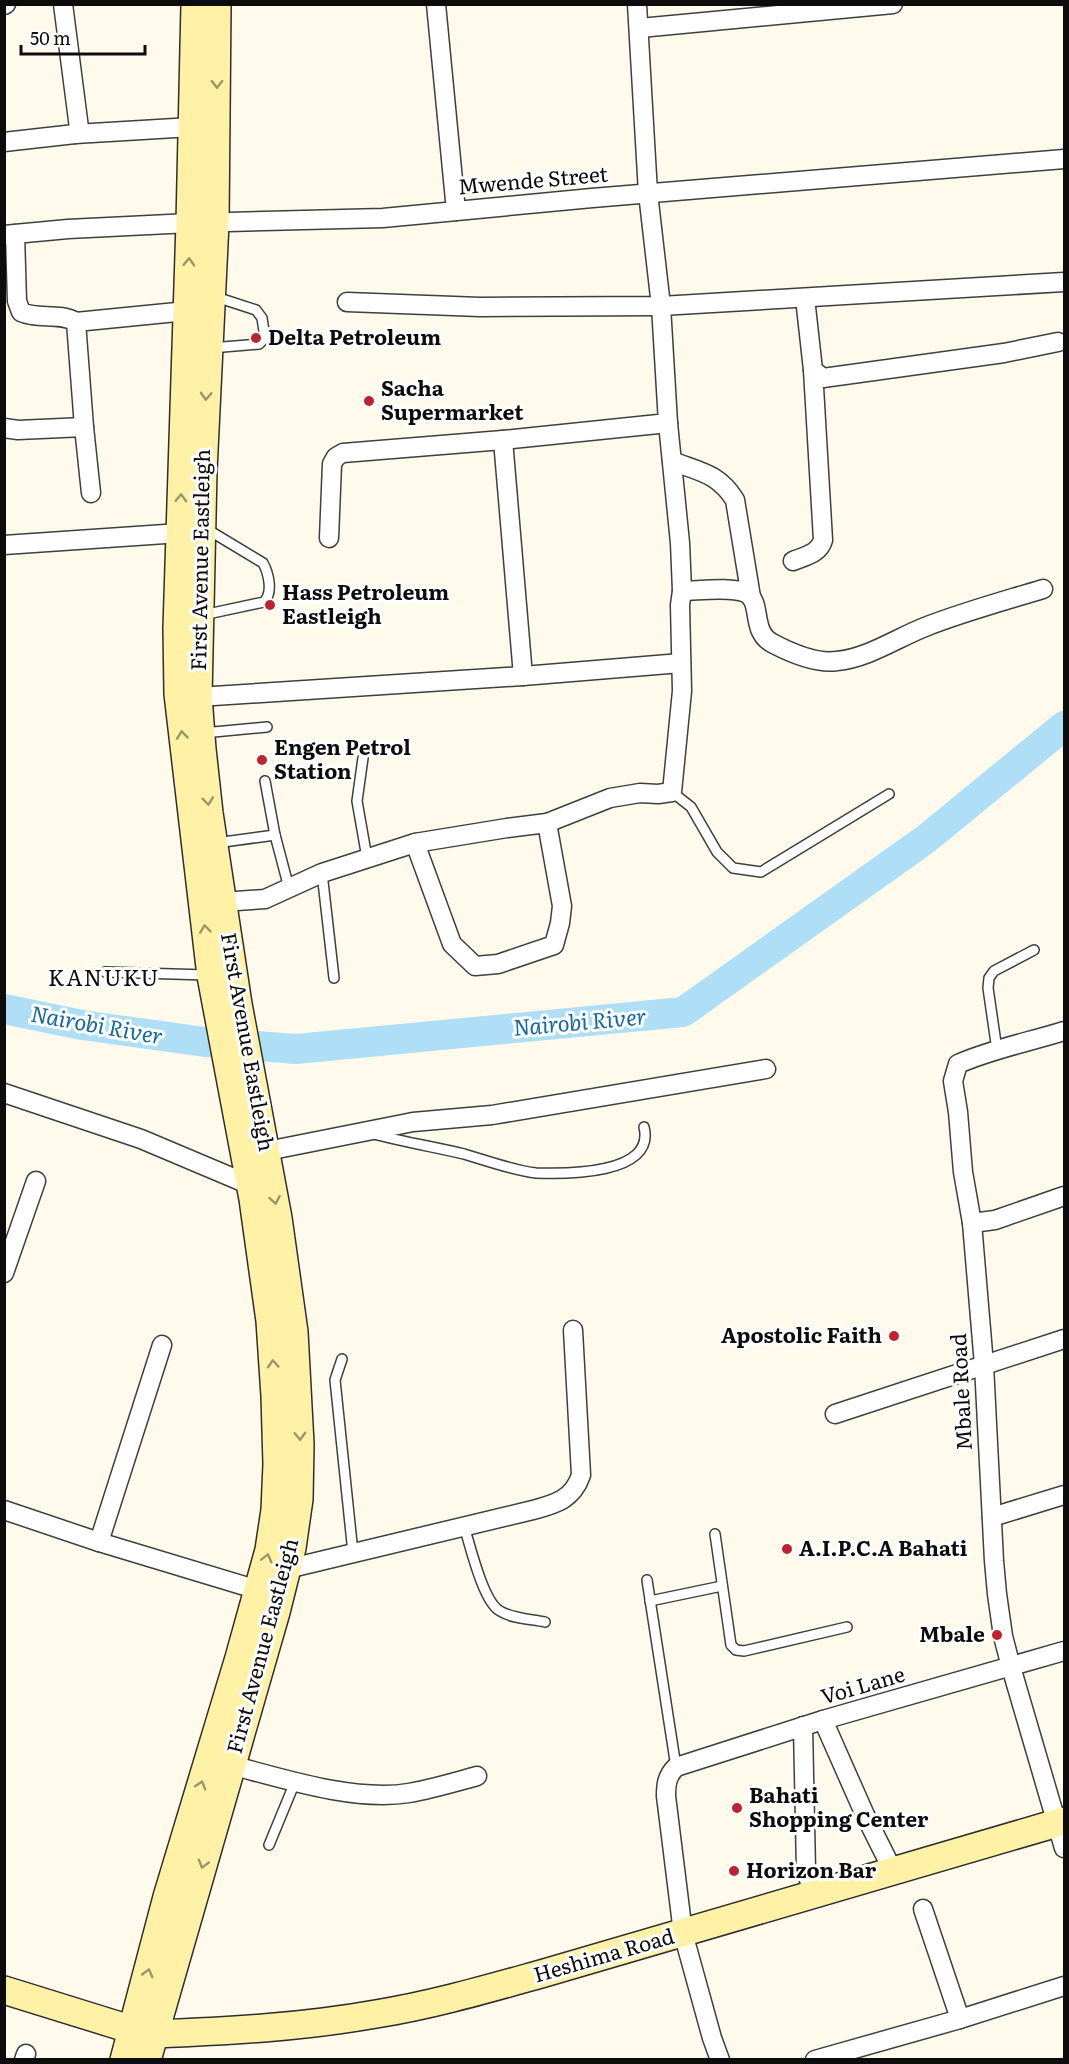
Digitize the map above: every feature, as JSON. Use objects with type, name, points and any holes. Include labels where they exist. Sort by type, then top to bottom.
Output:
[{"type":"main road","name":"First Avenue Eastleigh","points":[[195,4],[192,127],[211,296],[203,471],[191,530],[177,628],[178,694],[211,976],[228,1006]]},
{"type":"main road","name":"First Avenue Eastleigh","points":[[147,2060],[145,2032],[167,1897],[269,1550],[275,1510],[277,1464],[270,1321],[250,1185],[237,1062],[228,1006],[222,902],[201,733],[198,697],[200,616],[191,530],[187,311],[203,223],[217,4]]},
{"type":"main road","name":"First Avenue Eastleigh","points":[[124,2060],[145,2032],[231,1765],[287,1569],[299,1499],[298,1384],[286,1270],[267,1152],[237,1062]]},
{"type":"main road","name":"Heshima Road","points":[[145,2032],[300,2026],[377,2014],[454,1998],[893,1871],[1062,1831]]},
{"type":"main road","points":[[4,1990],[145,2032]]},
{"type":"street","points":[[63,4],[79,124],[75,134]]},
{"type":"street","points":[[436,4],[456,211]]},
{"type":"street","points":[[222,902],[265,899],[322,873],[416,843],[547,823],[610,798],[640,793],[672,792],[682,691],[680,605],[682,591],[661,306],[648,193],[638,4]]},
{"type":"street","points":[[640,28],[893,4]]},
{"type":"street","points":[[4,142],[75,134],[192,127]]},
{"type":"street","name":"Mwende Street","points":[[10,235],[69,229],[383,218],[648,193],[1065,159]]},
{"type":"street","points":[[10,235],[17,301],[21,312],[28,315],[69,318],[76,322],[187,311]]},
{"type":"street","points":[[347,302],[480,307],[661,306],[1065,282]]},
{"type":"street","points":[[793,561],[814,553],[821,548],[823,540],[813,370],[805,298]]},
{"type":"street","points":[[76,322],[91,493]]},
{"type":"street","points":[[813,370],[823,378],[1004,353],[1058,342]]},
{"type":"street","points":[[329,538],[332,464],[336,457],[343,453],[668,423]]},
{"type":"street","points":[[4,428],[18,430],[84,427]]},
{"type":"street","points":[[503,440],[523,676]]},
{"type":"street","points":[[672,461],[719,480],[735,500],[751,597],[761,634],[770,642],[799,654],[835,662],[854,658],[926,626],[1042,589]]},
{"type":"street","points":[[4,545],[191,530]]},
{"type":"street","points":[[682,591],[738,591],[751,597]]},
{"type":"street","points":[[198,697],[523,676],[681,663]]},
{"type":"street","points":[[416,843],[452,944],[475,966],[498,964],[554,945],[562,906],[547,823]]},
{"type":"street","name":"Mbale Road","points":[[1062,1831],[1003,1636],[997,1594],[984,1365],[972,1223],[963,1172],[953,1081],[958,1064],[980,1054],[1065,1031]]},
{"type":"street","points":[[267,1152],[413,1122],[492,1115],[766,1069]]},
{"type":"street","points":[[4,1093],[141,1139],[250,1185]]},
{"type":"street","points":[[4,1273],[36,1181]]},
{"type":"street","points":[[972,1223],[995,1220],[1065,1196]]},
{"type":"street","points":[[287,1569],[561,1501],[572,1494],[582,1475],[573,1330]]},
{"type":"street","points":[[836,1414],[1065,1340]]},
{"type":"street","points":[[99,1542],[162,1345]]},
{"type":"street","points":[[992,1516],[1065,1494]]},
{"type":"street","points":[[4,1510],[99,1542],[258,1590]]},
{"type":"street","name":"Voi Lane","points":[[676,1767],[823,1720],[1065,1651]]},
{"type":"street","points":[[823,1720],[893,1871]]},
{"type":"street","points":[[803,1726],[806,1871],[814,1894]]},
{"type":"street","points":[[231,1765],[295,1782],[372,1795],[408,1793],[477,1776]]},
{"type":"street","points":[[676,1767],[666,1781],[666,1796],[683,1933],[720,2060]]},
{"type":"street","points":[[923,1910],[960,2019]]},
{"type":"street","points":[[815,2060],[960,2019],[1065,1986]]},
{"type":"lane","points":[[208,348],[260,344],[265,338],[262,318],[256,310],[211,296]]},
{"type":"lane","points":[[191,530],[263,563],[269,590],[264,602],[200,616]]},
{"type":"lane","points":[[201,733],[267,727]]},
{"type":"lane","points":[[363,758],[357,801],[367,858]]},
{"type":"lane","points":[[265,781],[275,835],[289,888]]},
{"type":"lane","points":[[672,792],[690,807],[717,852],[733,868],[761,872],[889,794]]},
{"type":"lane","points":[[214,843],[275,835]]},
{"type":"lane","points":[[322,873],[333,978]]},
{"type":"lane","points":[[997,1050],[988,988],[989,978],[994,971],[1034,950]]},
{"type":"lane","points":[[105,972],[211,976]]},
{"type":"lane","points":[[366,1132],[534,1173],[591,1172],[627,1162],[640,1151],[646,1135],[644,1127]]},
{"type":"lane","points":[[342,1359],[335,1380],[353,1553]]},
{"type":"lane","points":[[464,1526],[487,1596],[496,1610],[507,1615],[545,1622]]},
{"type":"lane","points":[[716,1534],[731,1645],[736,1650],[744,1651],[847,1627]]},
{"type":"lane","points":[[647,1581],[676,1767]]},
{"type":"lane","points":[[651,1601],[722,1586]]},
{"type":"lane","points":[[269,1845],[295,1782]]},
{"type":"waterway","name":"Nairobi River","points":[[4,1009],[82,1025],[205,1042],[296,1049],[683,1012],[926,839],[1064,726]]},
{"type":"place","name":"Delta Petroleum","points":[[256,338]]},
{"type":"place","name":"Sacha Supermarket","points":[[369,401]]},
{"type":"place","name":"Hass Petroleum Eastleigh","points":[[270,605]]},
{"type":"place","name":"Engen Petrol Station","points":[[262,760]]},
{"type":"place","name":"Apostolic Faith","points":[[894,1336]]},
{"type":"place","name":"A.I.P.C.A Bahati","points":[[787,1549]]},
{"type":"place","name":"Mbale","points":[[997,1635]]},
{"type":"place","name":"Bahati Shopping Center","points":[[737,1808]]},
{"type":"place","name":"Horizon Bar","points":[[734,1871]]},
{"type":"district","name":"KANUKU","points":[[104,978]]}]
